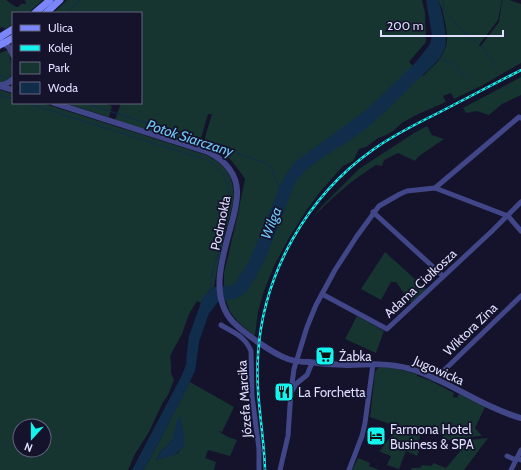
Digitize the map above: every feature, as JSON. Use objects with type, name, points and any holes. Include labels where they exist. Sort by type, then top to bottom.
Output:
[{"type":"main road","points":[[36,12],[50,0]]},
{"type":"main road","points":[[47,12],[60,0]]},
{"type":"main road","points":[[1,42],[12,30]]},
{"type":"main road","points":[[1,42],[12,38]]},
{"type":"street","points":[[1,42],[9,48],[12,53]]},
{"type":"street","points":[[0,86],[9,83],[12,80]]},
{"type":"street","points":[[0,86],[12,90]]},
{"type":"street","name":"Podmokła","points":[[57,104],[208,152],[225,164],[235,178],[238,193],[221,266],[220,296],[222,305],[243,334],[274,353],[296,361]]},
{"type":"street","points":[[435,188],[519,117],[521,118]]},
{"type":"street","points":[[280,470],[288,436],[292,377],[307,327],[322,294],[357,236],[379,206],[400,194],[435,188],[508,216],[521,231]]},
{"type":"street","name":"Adama Ciołkosza","points":[[322,294],[387,329],[508,216],[521,202]]},
{"type":"street","points":[[374,212],[443,276]]},
{"type":"street","name":"Wiktora Zina","points":[[435,379],[521,296]]},
{"type":"street","points":[[221,325],[243,334]]},
{"type":"street","name":"Józefa Marcika","points":[[243,334],[252,353],[252,396],[259,449],[259,470]]},
{"type":"street","name":"Jugowicka","points":[[296,361],[337,365],[373,364],[402,367],[435,379],[496,409],[521,418]]},
{"type":"street","points":[[290,396],[299,381],[304,379],[307,375],[312,363]]},
{"type":"street","points":[[349,470],[362,436],[365,423],[373,364]]},
{"type":"street","points":[[292,377],[299,381]]},
{"type":"street","points":[[511,470],[518,459],[521,450]]},
{"type":"street","points":[[507,456],[518,459]]},
{"type":"green space","points":[[0,0],[6,0],[18,7],[21,4],[26,4],[24,0],[43,0],[29,12],[12,12],[12,25],[5,29],[2,27],[0,28]]},
{"type":"green space","points":[[67,0],[422,0],[425,13],[426,42],[409,62],[423,76],[436,64],[443,53],[447,39],[442,8],[438,0],[502,0],[498,20],[479,45],[480,47],[499,22],[503,0],[509,0],[521,4],[521,63],[481,86],[454,99],[451,93],[443,96],[446,102],[416,115],[402,123],[393,131],[378,138],[366,147],[359,149],[353,161],[343,166],[320,192],[289,238],[274,266],[264,291],[258,312],[255,335],[253,335],[238,322],[230,312],[226,301],[224,284],[224,273],[245,179],[230,159],[204,147],[203,144],[212,114],[208,114],[199,145],[115,120],[121,104],[142,104],[142,12],[54,12]]},
{"type":"green space","points":[[8,50],[11,65],[10,77],[5,82],[0,82],[0,53]]},
{"type":"green space","points":[[521,77],[521,95],[502,104],[489,115],[477,111],[466,113],[463,108]]},
{"type":"green space","points":[[0,90],[12,94],[12,104],[45,104],[206,155],[220,163],[231,180],[234,195],[233,203],[219,258],[214,287],[206,294],[201,303],[197,301],[189,314],[182,334],[170,357],[171,373],[174,380],[149,432],[135,454],[128,470],[0,470]]},
{"type":"green space","points":[[67,104],[105,104],[112,106],[109,117]]},
{"type":"green space","points":[[427,126],[432,135],[444,139],[419,156],[415,161],[398,153],[384,160],[382,166],[376,165],[351,182],[314,216],[359,169]]},
{"type":"green space","points":[[385,252],[426,289],[411,303],[396,282],[391,282],[381,300],[361,289]]},
{"type":"green space","points":[[357,316],[384,331],[376,353],[345,339]]},
{"type":"green space","points":[[380,367],[417,374],[417,376],[429,380],[454,393],[453,397],[457,398],[459,394],[485,407],[475,428],[482,436],[443,440],[443,435],[422,432],[418,442],[422,444],[417,456],[406,451],[399,469],[387,465],[391,456],[376,450],[380,451],[398,427],[370,417],[375,372]]},
{"type":"green space","points":[[190,382],[234,407],[222,432],[218,431],[237,440],[230,456],[208,450],[205,458],[216,462],[214,470],[143,470]],"holes":[[[184,435],[184,442],[178,453],[156,460],[161,451],[172,440]]]},
{"type":"green space","points":[[488,438],[464,470],[411,470],[412,468],[420,468],[422,465],[431,466],[434,463],[446,468],[461,450],[456,443]]},
{"type":"green space","points":[[358,458],[370,463],[369,466],[379,470],[352,470]]},
{"type":"water","name":"Wilga","points":[[426,0],[438,0],[440,5],[446,43],[440,57],[433,66],[378,118],[364,130],[303,173],[296,181],[264,262],[247,291],[237,298],[218,302],[208,315],[209,316],[199,342],[195,371],[186,390],[143,470],[132,470],[186,365],[189,336],[203,297],[214,287],[228,286],[235,283],[248,263],[279,187],[295,162],[369,108],[416,62],[430,44],[432,35]]},
{"type":"water","points":[[180,416],[184,435],[184,446],[171,456],[156,460],[161,451],[172,440],[177,420]]},
{"type":"waterway","points":[[68,12],[80,0]]},
{"type":"waterway","points":[[443,0],[444,9],[457,25],[481,46],[495,66]]},
{"type":"waterway","points":[[438,58],[452,64],[468,79]]},
{"type":"waterway","name":"Potok Siarczany","points":[[0,76],[8,78]]},
{"type":"waterway","points":[[0,95],[12,99]]},
{"type":"waterway","points":[[29,104],[207,160],[222,173],[226,180],[229,197],[225,225],[212,275],[211,289]]},
{"type":"waterway","name":"Potok Siarczany","points":[[86,104],[193,137],[265,163],[270,166],[278,184],[280,185]]},
{"type":"railway","points":[[265,470],[257,370],[262,325],[269,295],[279,266],[309,213],[328,189],[350,168],[374,149],[407,129],[521,70]]},
{"type":"place","name":"Żabka","points":[[325,356]]},
{"type":"place","name":"La Forchetta","points":[[284,392]]},
{"type":"place","name":"Farmona Hotel Business & SPA","points":[[376,436]]}]
